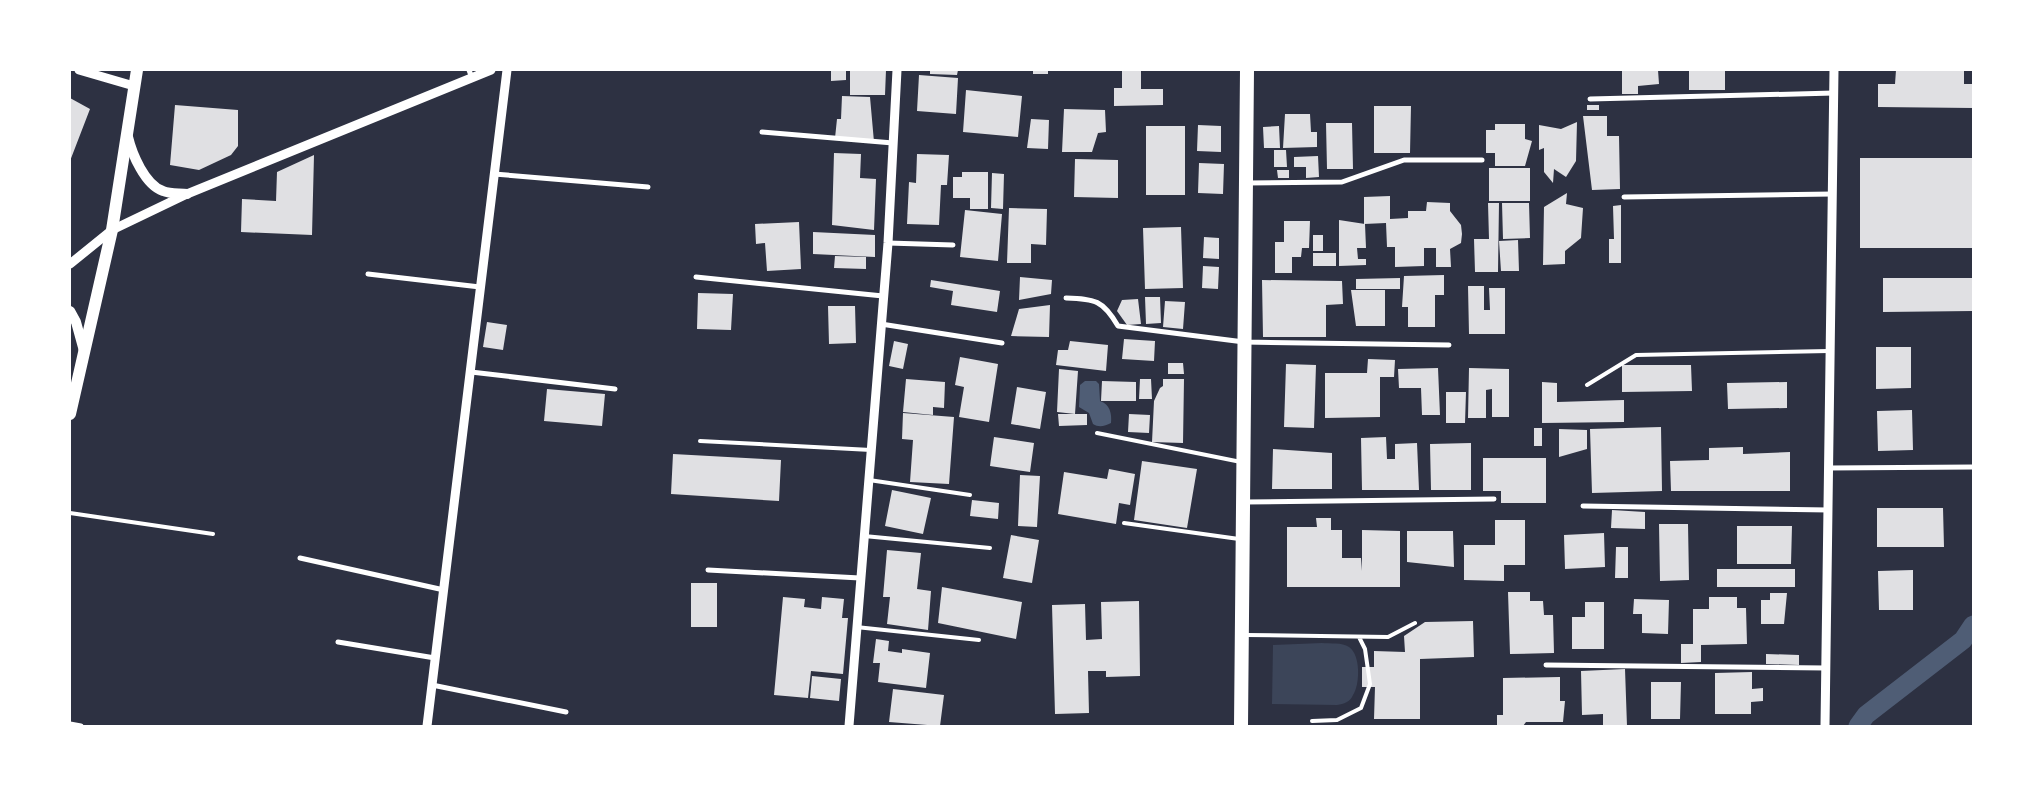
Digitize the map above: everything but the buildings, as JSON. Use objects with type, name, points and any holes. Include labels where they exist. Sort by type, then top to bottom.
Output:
[{"type":"highway","points":[[1241,726],[1247,70]]},
{"type":"main road","points":[[70,414],[112,230],[137,70]]},
{"type":"main road","points":[[127,131],[132,155],[146,177],[162,191],[187,194]]},
{"type":"main road","points":[[70,311],[76,322],[84,352]]},
{"type":"street","points":[[79,70],[134,86]]},
{"type":"street","points":[[70,264],[112,230],[187,194],[470,74],[491,70]]},
{"type":"street","points":[[427,726],[507,70]]},
{"type":"street","points":[[848,726],[888,243],[897,70]]},
{"type":"street","points":[[1825,726],[1829,510],[1829,350],[1834,194],[1834,70]]},
{"type":"street","points":[[1590,99],[1835,93]]},
{"type":"street","points":[[762,132],[894,143]]},
{"type":"street","points":[[1245,183],[1342,182],[1404,160],[1482,160]]},
{"type":"street","points":[[493,174],[648,187]]},
{"type":"street","points":[[1624,197],[1834,194]]},
{"type":"street","points":[[888,243],[953,245]]},
{"type":"street","points":[[368,274],[480,287]]},
{"type":"street","points":[[696,277],[883,296]]},
{"type":"street","points":[[1066,298],[1090,299],[1108,311],[1118,326],[1244,342],[1448,345]]},
{"type":"street","points":[[881,324],[1002,343]]},
{"type":"street","points":[[471,372],[615,389]]},
{"type":"street","points":[[1829,468],[1973,467]]},
{"type":"street","points":[[1242,502],[1494,499]]},
{"type":"street","points":[[1583,506],[1829,510]]},
{"type":"street","points":[[300,558],[444,590]]},
{"type":"street","points":[[708,570],[860,578]]},
{"type":"street","points":[[338,642],[435,658]]},
{"type":"street","points":[[1546,665],[1826,668]]},
{"type":"street","points":[[432,685],[566,712]]},
{"type":"street","points":[[70,724],[81,726]]},
{"type":"lane","points":[[1587,386],[1636,355],[1829,350]]},
{"type":"lane","points":[[1097,432],[1243,462]]},
{"type":"lane","points":[[700,441],[871,450]]},
{"type":"lane","points":[[869,480],[970,495]]},
{"type":"lane","points":[[70,512],[213,534]]},
{"type":"lane","points":[[1124,523],[1242,540]]},
{"type":"lane","points":[[864,536],[990,548]]},
{"type":"lane","points":[[1242,634],[1388,637],[1415,623]]},
{"type":"lane","points":[[856,627],[979,640]]},
{"type":"lane","points":[[1312,721],[1337,720],[1361,708],[1370,684],[1365,649],[1358,637]]},
{"type":"shaded area","points":[[1085,381],[1096,381],[1099,384],[1100,401],[1106,404],[1110,410],[1111,423],[1102,426],[1093,424],[1089,413],[1079,407],[1080,385]]},
{"type":"shaded area","points":[[1322,643],[1346,645],[1356,656],[1358,678],[1350,699],[1337,705],[1272,704],[1273,645]]},
{"type":"waterway","points":[[1858,726],[1866,715],[1963,640],[1973,625]]}]
